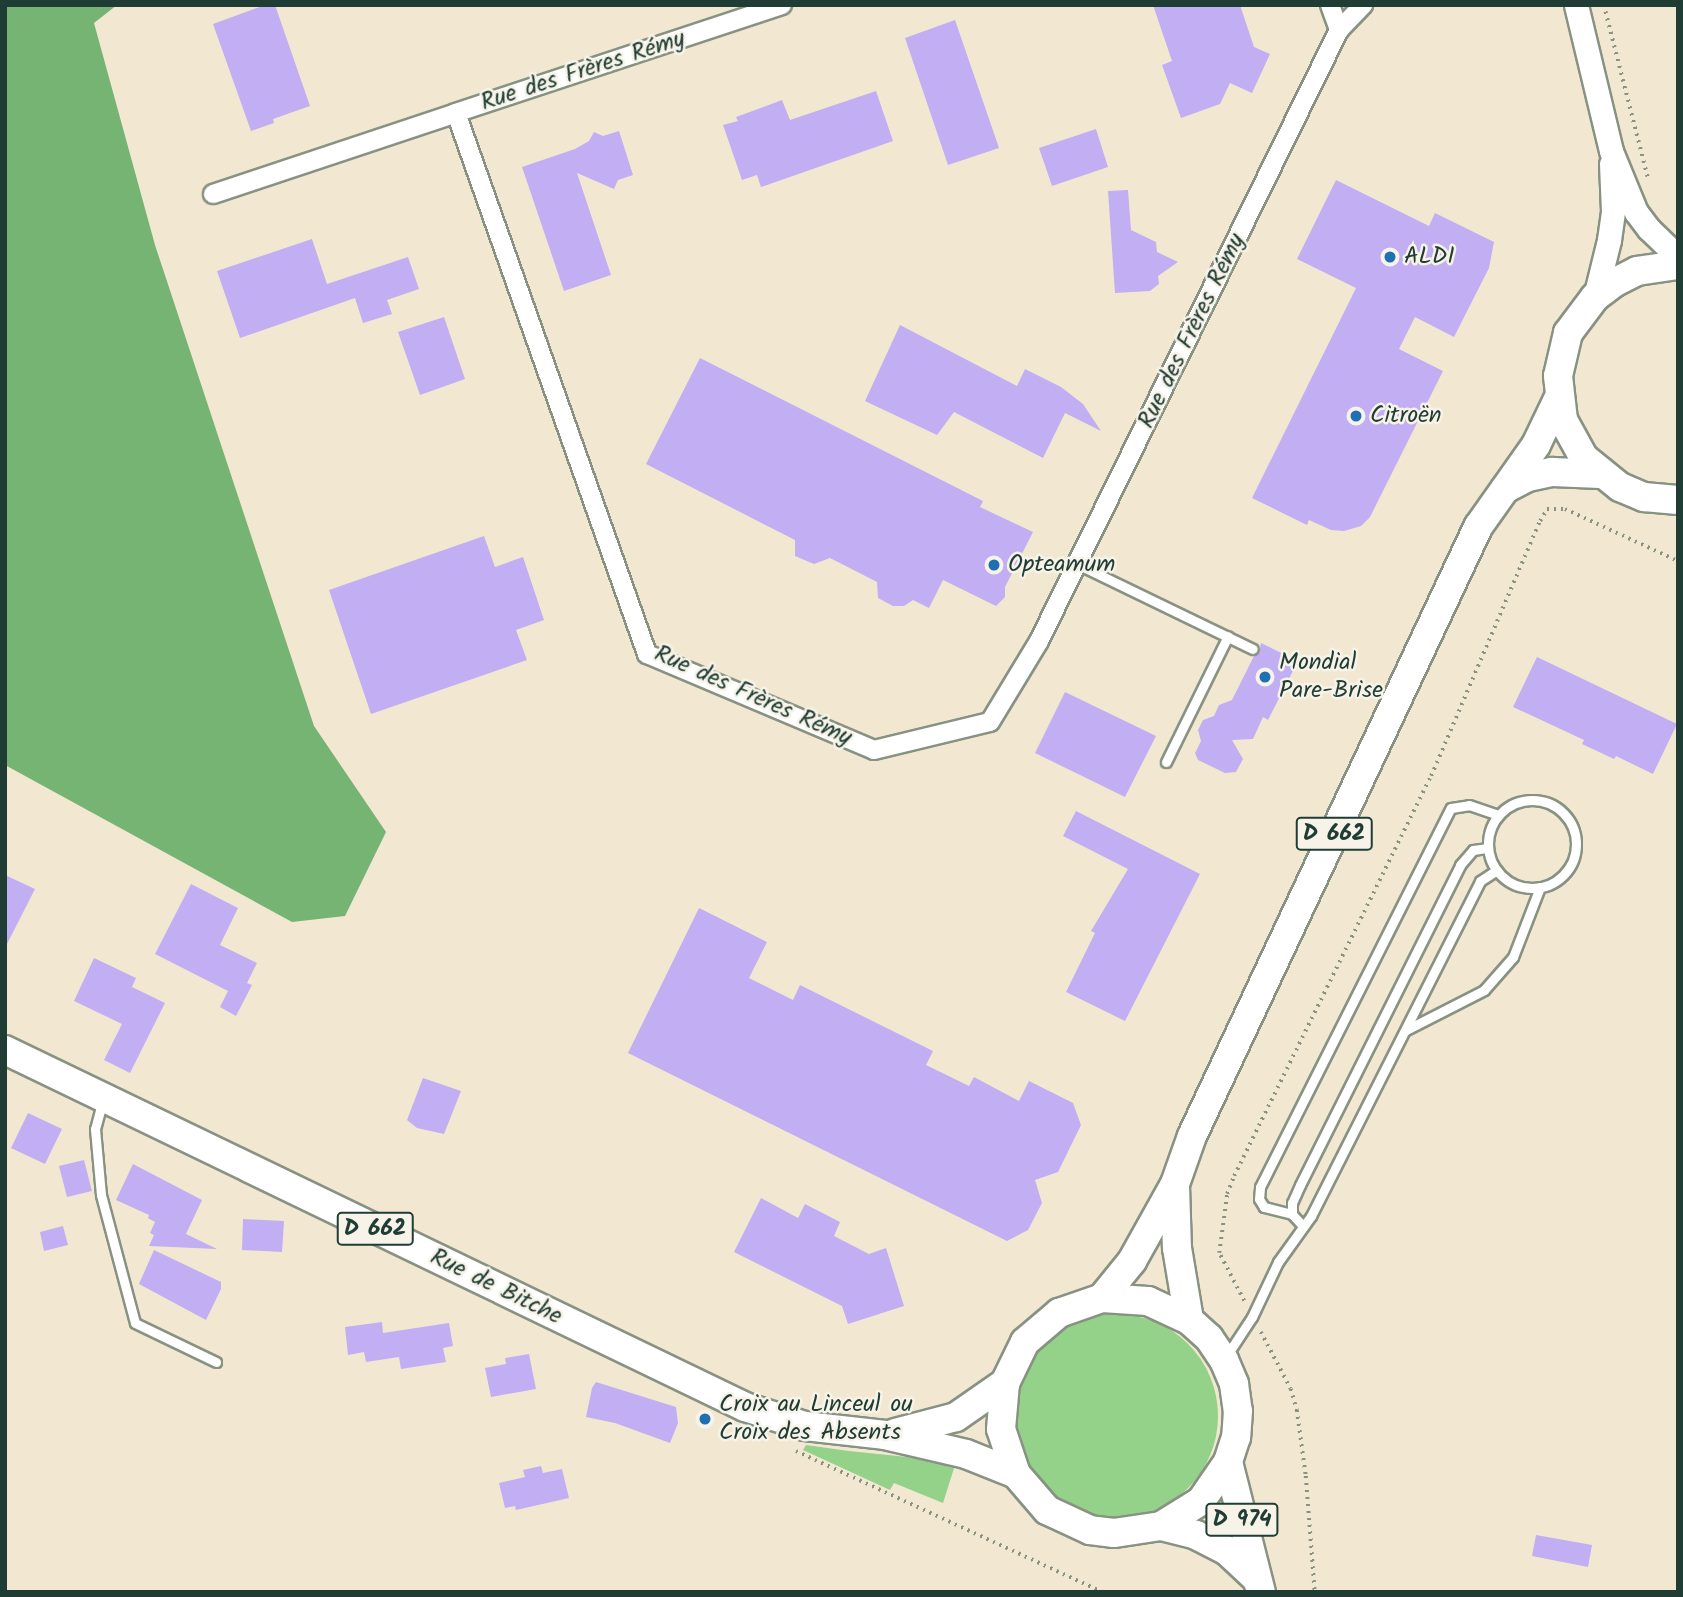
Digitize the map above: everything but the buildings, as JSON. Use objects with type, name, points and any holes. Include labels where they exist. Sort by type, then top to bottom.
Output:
[{"type":"main road","points":[[1675,504],[1644,497],[1620,487],[1600,474],[1572,440],[1558,398],[1558,376],[1565,344],[1580,314],[1595,297],[1615,282],[1637,271],[1678,265]]},
{"type":"main road","name":"D 662","points":[[1102,1298],[1132,1261],[1175,1184],[1192,1136],[1478,527],[1536,445],[1558,398]]},
{"type":"main road","points":[[1504,489],[1528,477],[1552,472],[1600,474]]},
{"type":"main road","name":"Rue de Bitche","points":[[5,1050],[745,1407],[805,1426],[885,1435]]},
{"type":"main road","name":"D 662","points":[[1175,1184],[1177,1248],[1189,1320]]},
{"type":"main road","points":[[1102,1298],[1148,1300],[1189,1320],[1209,1338],[1224,1360],[1234,1384],[1237,1410],[1236,1437],[1228,1462],[1201,1501],[1161,1526],[1138,1532],[1090,1530],[1047,1510],[1029,1493],[1016,1474],[1001,1429],[1005,1383],[1025,1342],[1041,1326],[1070,1308],[1102,1298]]},
{"type":"main road","name":"D 662","points":[[885,1435],[956,1417],[1005,1383]]},
{"type":"main road","name":"D 662","points":[[885,1435],[966,1454],[1016,1474]]},
{"type":"main road","name":"D 974","points":[[1228,1462],[1258,1585]]},
{"type":"main road","name":"D 974","points":[[1161,1526],[1196,1535],[1226,1550],[1258,1585]]},
{"type":"street","name":"Rue des Frères Rémy","points":[[782,5],[456,113],[647,654],[874,750],[990,722],[1039,641],[1339,30],[1363,5]]},
{"type":"street","points":[[1330,5],[1339,30]]},
{"type":"street","points":[[1576,5],[1611,151],[1636,212],[1678,257]]},
{"type":"street","points":[[213,194],[456,113]]},
{"type":"street","points":[[1595,297],[1612,220],[1611,151]]},
{"type":"lane","points":[[1077,564],[1253,649]]},
{"type":"lane","points":[[1166,762],[1228,636]]},
{"type":"lane","points":[[1534,800],[1547,803],[1568,819],[1574,831],[1574,856],[1562,876],[1540,887],[1516,885],[1497,870],[1488,848],[1492,825],[1498,815],[1520,801],[1534,800]]},
{"type":"lane","points":[[1303,1226],[1292,1214],[1264,1207],[1259,1199],[1259,1187],[1451,808],[1469,805],[1498,815]]},
{"type":"lane","points":[[1292,1214],[1292,1203],[1300,1185],[1460,865],[1473,850],[1488,848]]},
{"type":"lane","points":[[1224,1360],[1252,1317],[1278,1262],[1303,1226],[1406,1030],[1480,881],[1497,870]]},
{"type":"lane","points":[[1406,1030],[1484,990],[1513,957],[1540,887]]},
{"type":"lane","points":[[104,1098],[95,1129],[101,1195],[135,1323],[216,1362]]},
{"type":"path","points":[[1604,5],[1648,178]]},
{"type":"path","points":[[794,1450],[1102,1592]]},
{"type":"green space","points":[[5,5],[117,5],[94,23],[155,245],[314,726],[386,832],[345,916],[292,922],[5,765]]},
{"type":"green space","points":[[1116,1314],[1155,1322],[1173,1331],[1188,1344],[1201,1359],[1210,1377],[1218,1416],[1210,1455],[1201,1473],[1188,1488],[1173,1501],[1155,1510],[1116,1518],[1077,1510],[1059,1501],[1044,1488],[1031,1473],[1022,1455],[1014,1416],[1022,1377],[1031,1359],[1044,1344],[1059,1331],[1077,1322]]},
{"type":"green space","points":[[806,1445],[956,1462],[943,1503],[894,1483],[890,1490],[803,1450]]},
{"type":"place","name":"ALDI","points":[[1390,257]]},
{"type":"place","name":"Citroën","points":[[1356,416]]},
{"type":"place","name":"Opteamum","points":[[994,565]]},
{"type":"place","name":"Mondial Pare-Brise","points":[[1265,677]]},
{"type":"place","name":"Croix au Linceul ou Croix des Absents","points":[[705,1419]]}]
